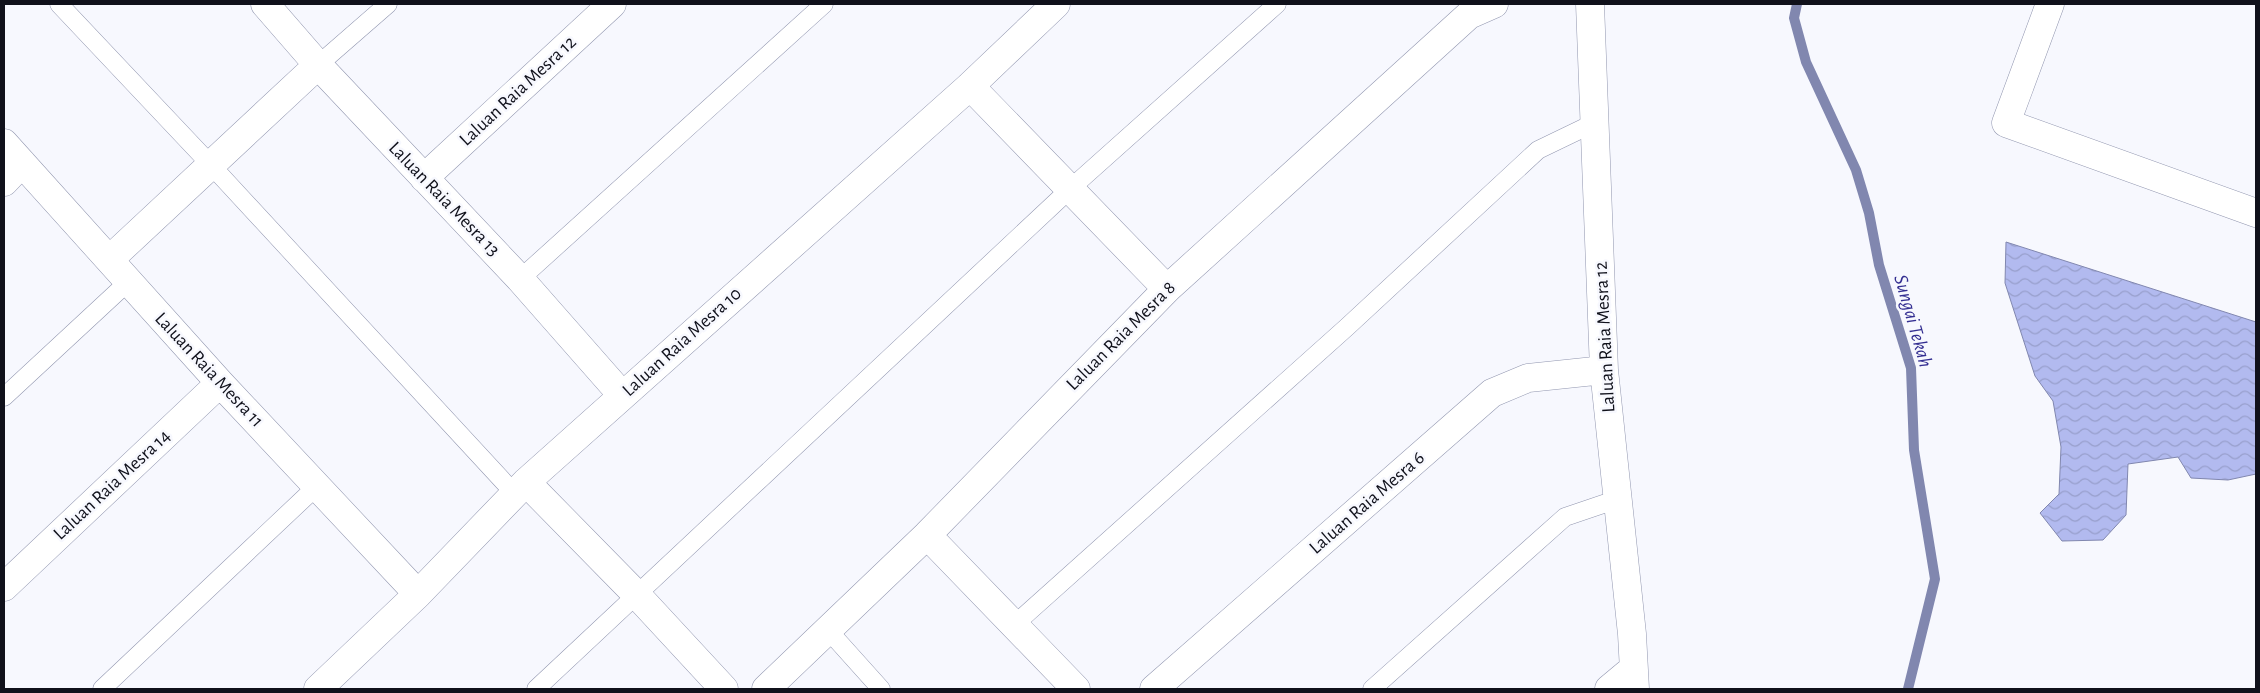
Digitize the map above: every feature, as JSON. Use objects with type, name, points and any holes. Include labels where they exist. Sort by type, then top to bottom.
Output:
[{"type":"street","name":"Laluan Raia Mesra 13","points":[[265,4],[318,65],[520,279],[622,396]]},
{"type":"street","name":"Laluan Raia Mesra 12","points":[[424,178],[612,4]]},
{"type":"street","name":"Laluan Raia Mesra 10","points":[[318,689],[418,594],[520,488],[970,86],[1056,4]]},
{"type":"street","name":"Laluan Raia Mesra 8","points":[[766,689],[927,535],[1167,289],[1469,15],[1494,4]]},
{"type":"street","name":"Laluan Raia Mesra 12","points":[[1590,4],[1604,370],[1632,634],[1634,679]]},
{"type":"street","points":[[2050,4],[2006,123],[2256,213]]},
{"type":"street","points":[[110,259],[318,65]]},
{"type":"street","points":[[970,86],[1167,289]]},
{"type":"street","name":"Laluan Raia Mesra 11","points":[[4,143],[13,172],[110,259],[128,282],[220,384],[418,594]]},
{"type":"street","name":"Laluan Raia Mesra 6","points":[[1154,689],[1492,393],[1528,378],[1604,370]]},
{"type":"street","name":"Laluan Raia Mesra 14","points":[[4,587],[220,384]]},
{"type":"street","points":[[520,488],[636,594],[724,689]]},
{"type":"street","points":[[927,535],[1076,689]]},
{"type":"street","points":[[1609,689],[1634,679]]},
{"type":"lane","points":[[59,4],[520,488]]},
{"type":"lane","points":[[318,65],[388,4]]},
{"type":"lane","points":[[520,279],[824,4]]},
{"type":"lane","points":[[536,689],[1070,189],[1277,4]]},
{"type":"lane","points":[[1014,625],[1347,327],[1538,150],[1594,123]]},
{"type":"lane","points":[[4,397],[128,282]]},
{"type":"lane","points":[[102,689],[317,486]]},
{"type":"lane","points":[[1372,689],[1565,516],[1618,499]]},
{"type":"lane","points":[[828,630],[881,689]]},
{"type":"water","points":[[2006,242],[2256,322],[2256,474],[2228,480],[2191,478],[2178,457],[2128,464],[2126,515],[2103,540],[2062,541],[2040,513],[2059,494],[2061,447],[2053,401],[2035,376],[2005,283]]},
{"type":"waterway","name":"Sungai Tekah","points":[[1797,4],[1794,18],[1806,62],[1856,170],[1869,213],[1879,265],[1911,368],[1914,450],[1935,579],[1908,689]]}]
